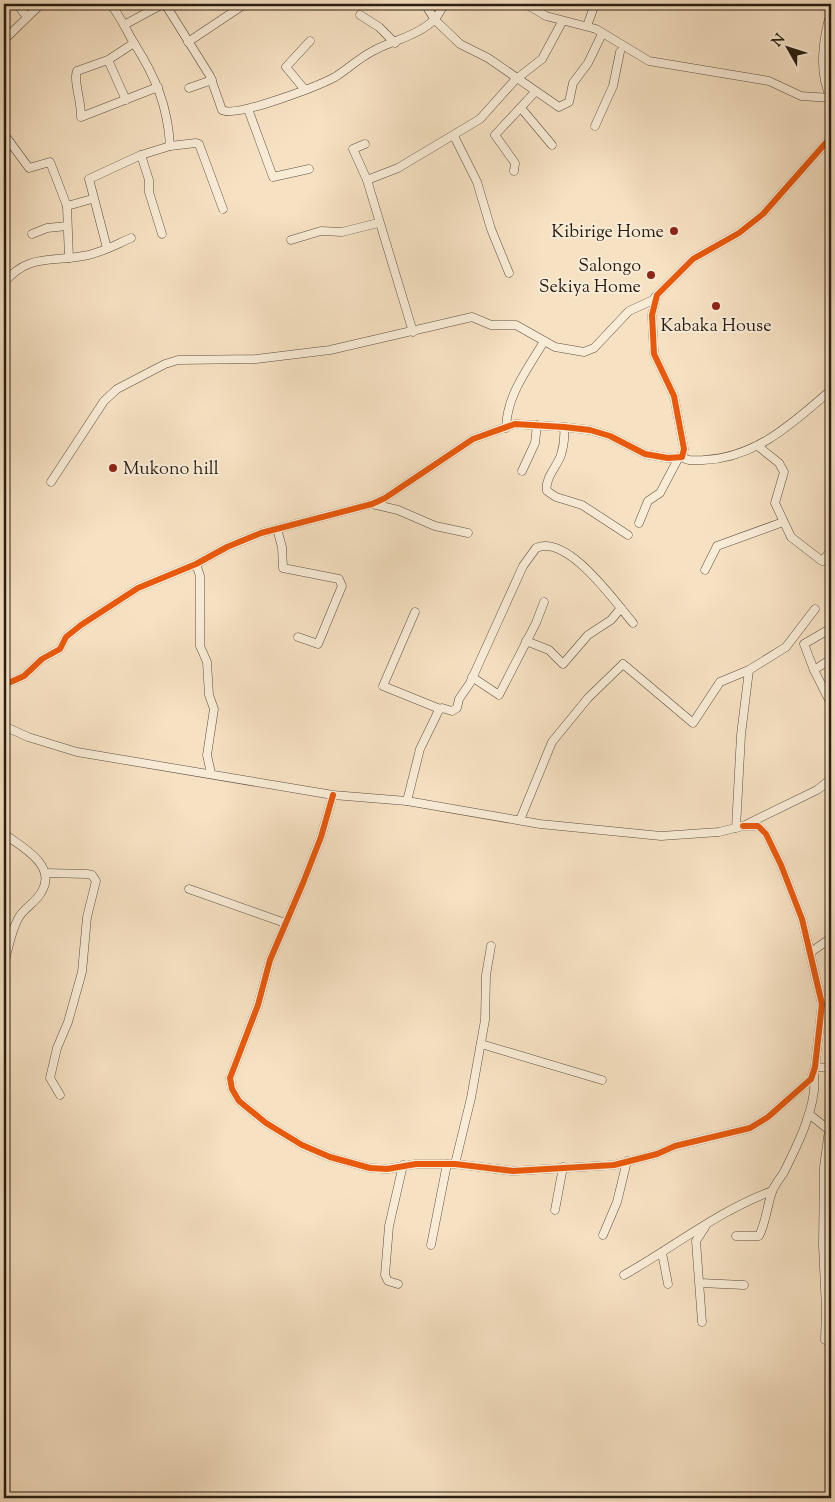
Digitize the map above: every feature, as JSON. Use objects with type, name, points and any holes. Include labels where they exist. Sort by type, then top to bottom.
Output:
[{"type":"street","points":[[17,4],[27,17]]},
{"type":"street","points":[[4,40],[41,4]]},
{"type":"street","points":[[110,4],[146,60],[158,87],[167,116],[170,146]]},
{"type":"street","points":[[188,42],[245,4]]},
{"type":"street","points":[[425,4],[435,20],[460,44],[488,58],[555,106],[565,106],[569,102],[573,83],[588,63],[602,34]]},
{"type":"street","points":[[124,25],[164,5],[172,14],[212,80],[223,111],[248,109],[305,90],[334,77],[371,52],[410,37],[435,20],[444,4]]},
{"type":"street","points":[[526,4],[540,14],[562,22],[587,26],[649,61],[769,81],[801,96],[831,98],[826,86],[824,62],[824,39],[831,12]]},
{"type":"street","points":[[587,26],[595,4]]},
{"type":"street","points":[[827,4],[831,7]]},
{"type":"street","points":[[360,15],[379,27],[394,43]]},
{"type":"street","points":[[367,180],[398,168],[480,119],[517,79],[542,59],[562,22]]},
{"type":"street","points":[[305,90],[286,67],[310,41]]},
{"type":"street","points":[[134,43],[108,60],[80,68],[76,74],[81,117],[158,87]]},
{"type":"street","points":[[595,126],[613,86],[620,52]]},
{"type":"street","points":[[108,60],[126,100]]},
{"type":"street","points":[[189,88],[212,80]]},
{"type":"street","points":[[514,171],[515,163],[495,135],[535,92]]},
{"type":"street","points":[[521,108],[552,145]]},
{"type":"street","points":[[248,109],[273,177],[309,170]]},
{"type":"street","points":[[4,134],[29,168],[50,162],[67,206],[69,258]]},
{"type":"street","points":[[454,136],[477,182],[491,229],[509,273]]},
{"type":"street","points":[[51,482],[104,401],[117,389],[164,364],[178,360],[256,359],[330,350],[472,317],[487,324],[516,325],[561,349],[576,352],[589,350],[600,342],[629,311],[653,300],[693,259],[739,234],[762,214],[831,137]]},
{"type":"street","points":[[107,248],[92,199],[90,177],[141,155],[170,146],[199,144],[223,209]]},
{"type":"street","points":[[365,144],[353,149],[367,180],[378,223],[413,332]]},
{"type":"street","points":[[141,155],[149,180],[149,192],[162,234]]},
{"type":"street","points":[[67,206],[92,199]]},
{"type":"street","points":[[291,240],[321,231],[342,232],[378,223]]},
{"type":"street","points":[[32,234],[47,228],[67,226]]},
{"type":"street","points":[[4,283],[11,274],[34,261],[83,256],[131,238]]},
{"type":"street","points":[[639,523],[648,501],[660,493],[684,449],[674,396],[654,354],[652,320],[657,294]]},
{"type":"street","points":[[506,428],[507,412],[513,392],[543,342],[546,342]]},
{"type":"street","points":[[4,685],[24,676],[42,659],[60,649],[66,637],[81,625],[138,588],[196,564],[228,546],[277,529],[372,504],[385,498],[473,438],[516,424],[564,427],[590,430],[610,436],[645,454],[668,458],[680,457],[690,461],[724,459],[759,447],[831,390]]},
{"type":"street","points":[[522,471],[535,443],[537,425]]},
{"type":"street","points":[[564,427],[565,440],[561,456],[547,484],[547,491],[556,498],[582,505],[628,535]]},
{"type":"street","points":[[759,447],[779,463],[784,472],[775,503],[791,537],[822,561],[831,551]]},
{"type":"street","points":[[372,504],[398,510],[435,526],[468,533]]},
{"type":"street","points":[[704,570],[717,546],[783,522]]},
{"type":"street","points":[[277,529],[282,547],[282,568],[339,579],[342,586],[318,644],[298,637]]},
{"type":"street","points":[[415,612],[383,686],[440,709],[452,711],[456,710],[459,699],[472,677],[523,566],[538,547],[547,547],[569,554],[586,567],[633,623]]},
{"type":"street","points":[[196,564],[200,576],[200,646],[207,662],[209,695],[214,709],[207,755],[211,773]]},
{"type":"street","points":[[472,677],[499,695],[544,602]]},
{"type":"street","points":[[526,641],[549,650],[563,664],[588,635],[611,620],[620,608]]},
{"type":"street","points":[[520,820],[552,742],[588,698],[623,664],[693,723],[720,682],[749,670],[786,647],[815,609]]},
{"type":"street","points":[[831,636],[828,630],[804,644],[814,670],[831,704]]},
{"type":"street","points":[[814,670],[831,659]]},
{"type":"street","points":[[740,827],[741,735],[749,670]]},
{"type":"street","points":[[408,801],[420,749],[440,709]]},
{"type":"street","points":[[4,726],[28,737],[77,752],[333,795],[408,801],[520,820],[661,836],[719,832],[740,827],[758,826],[766,834],[802,919],[822,1004],[818,1024],[814,1095],[809,1114],[783,1174],[772,1190],[759,1236],[736,1236]]},
{"type":"street","points":[[740,827],[816,790],[831,779]]},
{"type":"street","points":[[333,795],[321,837],[270,960],[246,1038],[230,1078],[235,1095],[266,1122],[302,1145],[370,1168],[387,1169],[403,1165],[451,1164],[513,1170],[614,1165],[657,1154],[675,1146],[750,1128],[768,1117],[811,1079],[814,1070]]},
{"type":"street","points":[[4,834],[38,860],[46,873],[43,891],[20,916],[14,928],[4,965]]},
{"type":"street","points":[[46,873],[87,874],[92,875],[96,881],[87,917],[82,972],[68,1022],[57,1048],[50,1078],[60,1095]]},
{"type":"street","points":[[189,890],[285,923]]},
{"type":"street","points":[[811,952],[831,938]]},
{"type":"street","points":[[431,1245],[451,1164],[471,1098],[485,1020],[486,976],[491,946]]},
{"type":"street","points":[[481,1044],[602,1080]]},
{"type":"street","points":[[814,1070],[831,1068]]},
{"type":"street","points":[[809,1114],[829,1130],[824,1167],[823,1280],[826,1309],[825,1340]]},
{"type":"street","points":[[603,1235],[617,1202],[626,1161]]},
{"type":"street","points":[[398,1284],[388,1281],[385,1275],[388,1226],[403,1165]]},
{"type":"street","points":[[555,1210],[563,1167]]},
{"type":"street","points":[[624,1275],[733,1207],[772,1190]]},
{"type":"street","points":[[702,1322],[696,1241],[708,1223]]},
{"type":"street","points":[[686,1237],[696,1241]]},
{"type":"street","points":[[662,1253],[668,1284]]},
{"type":"street","points":[[823,1280],[831,1284]]},
{"type":"street","points":[[700,1283],[744,1285]]},
{"type":"cycle path","points":[[4,685],[24,676],[42,659],[60,649],[66,637],[81,625],[138,588],[196,564],[227,547],[261,533],[372,504],[385,498],[473,439],[515,424],[590,430],[610,436],[645,454],[668,458],[682,457],[684,449],[674,396],[654,354],[652,315],[657,295],[693,259],[739,233],[763,214],[831,137]]},
{"type":"cycle path","points":[[333,795],[321,837],[270,960],[258,1005],[230,1078],[232,1089],[239,1101],[266,1123],[302,1145],[330,1157],[370,1168],[387,1169],[416,1164],[455,1164],[513,1171],[614,1165],[657,1154],[675,1146],[750,1128],[768,1117],[811,1079],[815,1067],[822,1004],[802,919],[781,865],[766,834],[758,826],[743,826]]},
{"type":"place","name":"Kibirige Home","points":[[674,231]]},
{"type":"place","name":"Salongo Sekiya Home","points":[[651,275]]},
{"type":"place","name":"Kabaka House","points":[[716,306]]},
{"type":"place","name":"Mukono hill","points":[[113,468]]}]
